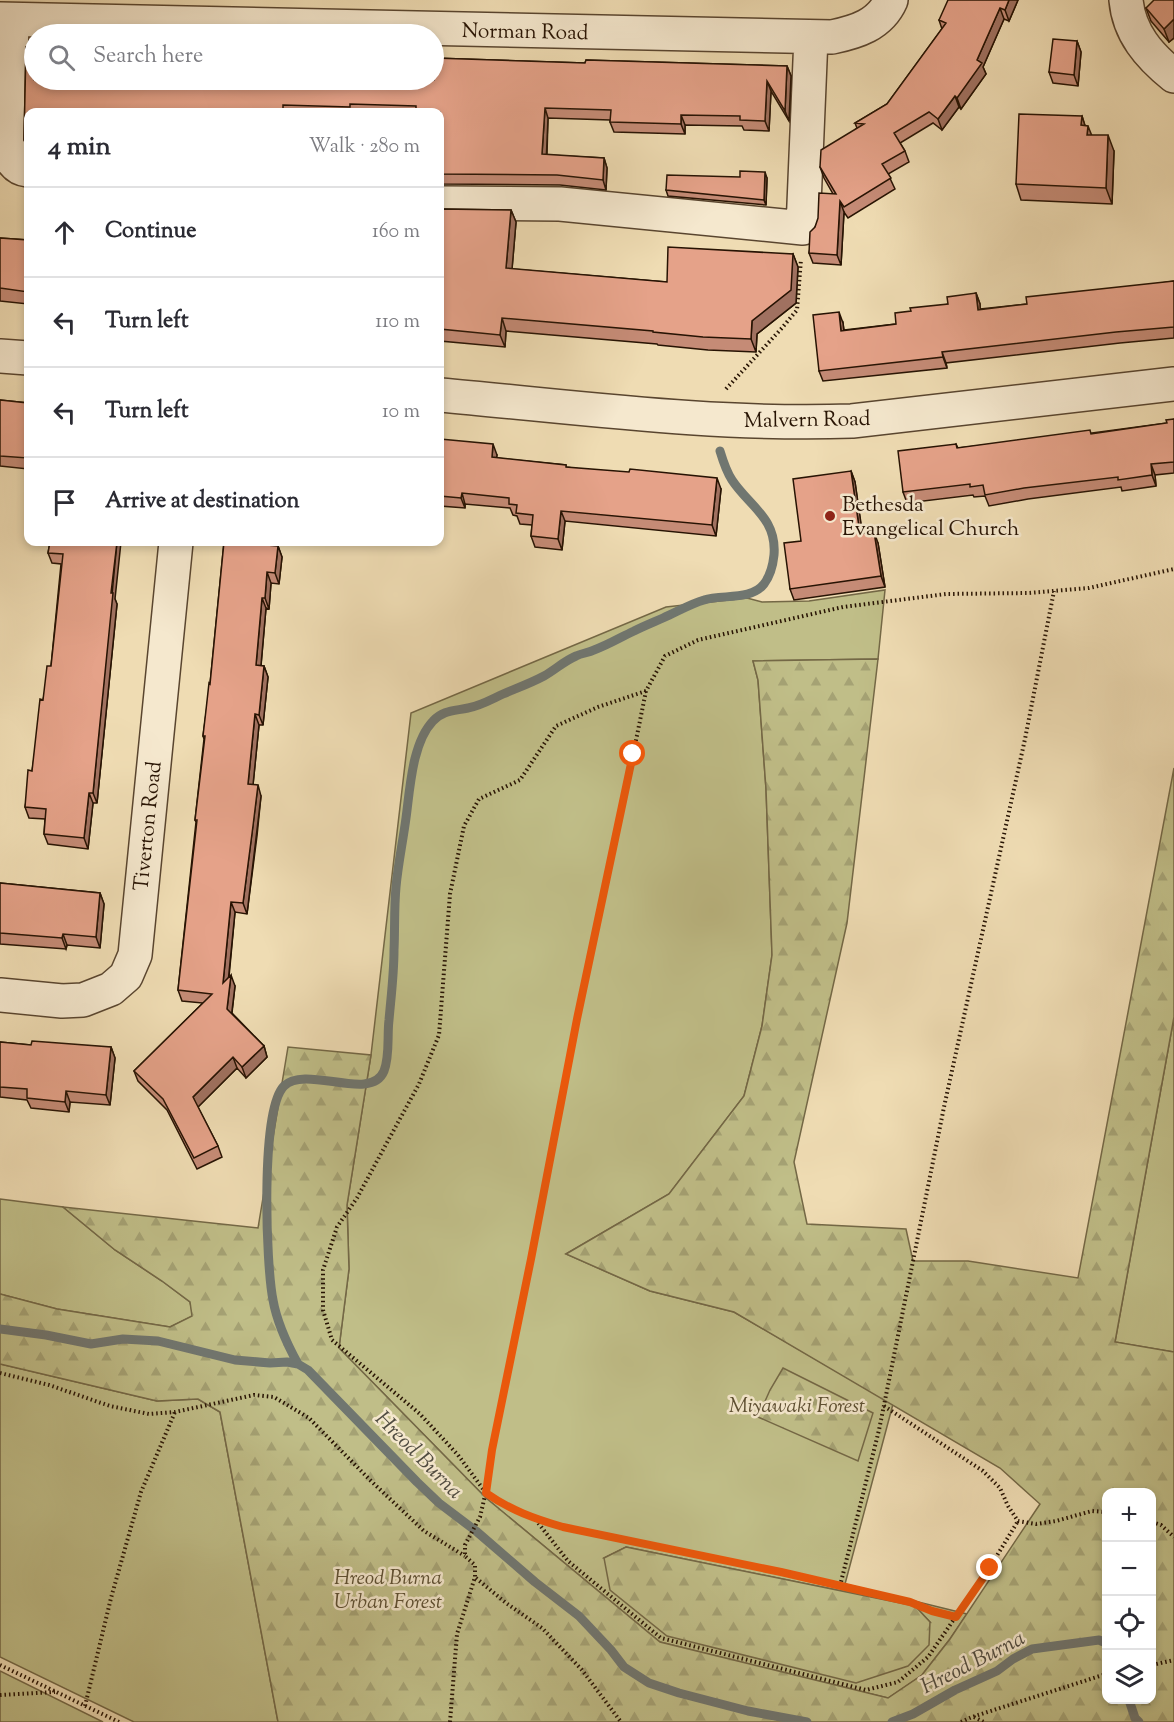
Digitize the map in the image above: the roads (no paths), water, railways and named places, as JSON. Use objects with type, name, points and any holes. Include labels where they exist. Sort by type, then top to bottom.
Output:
[{"type":"street","name":"Norman Road","points":[[444,29],[832,37],[867,27],[878,19],[891,0]]},
{"type":"street","points":[[1126,0],[1129,20],[1138,38],[1160,65],[1174,76]]},
{"type":"street","name":"Norman Road","points":[[6,19],[230,24]]},
{"type":"street","points":[[6,19],[9,154],[16,165],[24,169]]},
{"type":"street","points":[[444,203],[560,204],[803,228],[811,37]]},
{"type":"street","points":[[0,356],[24,358]]},
{"type":"street","name":"Malvern Road","points":[[444,395],[699,418],[791,423],[852,421],[1174,384]]},
{"type":"street","name":"Tiverton Road","points":[[0,995],[63,1001],[82,1000],[111,989],[126,976],[135,955],[176,546]]},
{"type":"waterway","points":[[298,1364],[280,1325],[270,1282],[267,1189],[271,1125],[276,1101],[284,1086],[294,1080],[366,1084],[377,1080],[384,1071],[388,1052],[397,878],[411,780],[420,741],[433,721],[445,713],[486,702],[539,679],[578,655],[604,646],[694,604],[711,598],[752,593],[764,584],[770,574],[774,559],[774,542],[771,531],[767,522],[732,480],[720,451]]},
{"type":"waterway","name":"Hreod Burna","points":[[0,1329],[91,1344],[123,1339],[158,1341],[235,1360],[298,1364],[308,1370],[439,1503],[579,1616],[624,1667],[649,1683],[679,1693],[748,1711],[807,1722]]},
{"type":"waterway","name":"Hreod Burna","points":[[892,1722],[913,1714],[955,1690],[997,1671],[1032,1649],[1102,1641]]},
{"type":"waterway","name":"Hreod Burna","points":[[1130,1704],[1135,1718],[1139,1722]]},
{"type":"place","name":"Bethesda Evangelical Church","points":[[830,516]]},
{"type":"park label","name":"Miyawaki Forest","points":[[797,1405]]},
{"type":"park label","name":"Hreod Burna Urban Forest","points":[[388,1589]]}]
